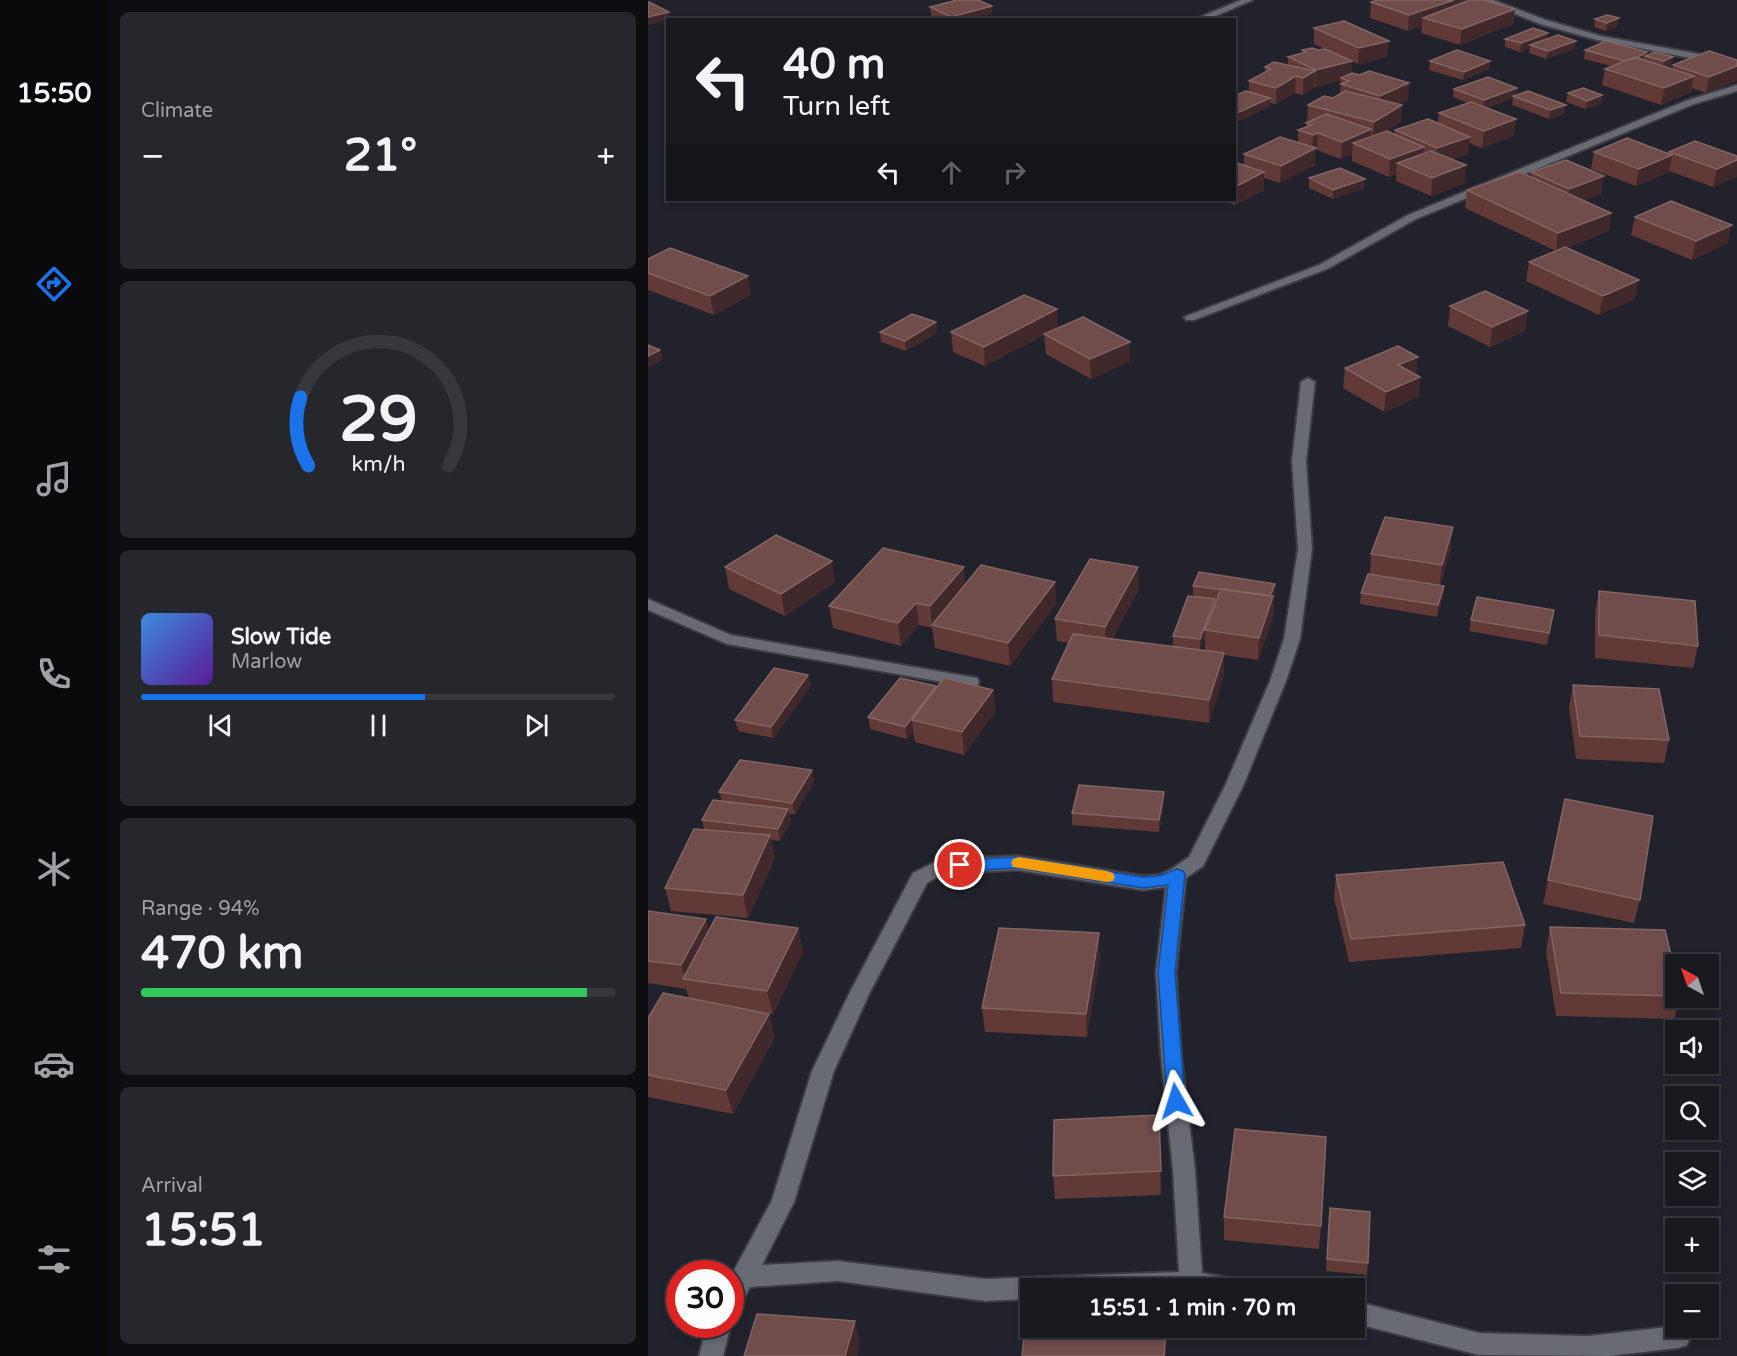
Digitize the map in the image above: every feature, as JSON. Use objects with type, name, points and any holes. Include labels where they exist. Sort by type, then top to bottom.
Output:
[{"type":"street","points":[[1202,18],[1249,0]]},
{"type":"street","points":[[1485,0],[1543,22],[1600,38],[1737,64]]},
{"type":"street","points":[[1190,317],[1323,267],[1412,217],[1691,102],[1737,88]]},
{"type":"street","points":[[744,1277],[783,1202],[824,1071],[860,992],[920,878],[941,866],[1018,863],[1143,883],[1161,882],[1177,875],[1196,861],[1234,786],[1278,681],[1292,639],[1305,549],[1299,461],[1308,382]]},
{"type":"street","points":[[648,604],[727,639],[971,682]]},
{"type":"street","points":[[1177,875],[1167,972],[1171,1055],[1184,1170],[1191,1278]]},
{"type":"street","points":[[744,1277],[838,1270],[985,1290],[1020,1289]]},
{"type":"street","points":[[1365,1315],[1479,1344],[1589,1347],[1669,1338]]},
{"type":"street","points":[[711,1356],[716,1338]]},
{"type":"building","points":[[957,0],[978,0],[992,6],[951,17],[930,7]]},
{"type":"building","points":[[1378,0],[1454,0],[1409,15],[1371,2]]},
{"type":"building","points":[[1470,0],[1484,0],[1515,9],[1462,29],[1423,18]]},
{"type":"building","points":[[649,2],[669,12],[648,17]]},
{"type":"building","points":[[1607,15],[1619,18],[1607,23],[1595,19]]},
{"type":"building","points":[[1344,21],[1389,41],[1359,48],[1314,28]]},
{"type":"building","points":[[1533,28],[1548,33],[1521,43],[1505,39]]},
{"type":"building","points":[[1558,35],[1576,41],[1548,51],[1530,45]]},
{"type":"building","points":[[1606,41],[1647,52],[1624,61],[1585,50]]},
{"type":"building","points":[[1312,48],[1325,49],[1352,61],[1316,70],[1288,57]]},
{"type":"building","points":[[1457,50],[1490,61],[1464,72],[1430,61]]},
{"type":"building","points":[[1709,51],[1737,60],[1737,66],[1709,77],[1673,65]]},
{"type":"building","points":[[1655,52],[1673,57],[1664,61],[1645,56]]},
{"type":"building","points":[[1635,57],[1694,76],[1664,88],[1605,69]]},
{"type":"building","points":[[1274,62],[1315,71],[1303,78],[1296,76],[1276,88],[1249,81],[1271,69],[1265,67]]},
{"type":"building","points":[[1369,71],[1409,83],[1380,96],[1341,84],[1349,81],[1341,78],[1352,73],[1360,75]]},
{"type":"building","points":[[1488,77],[1517,88],[1484,100],[1454,89]]},
{"type":"building","points":[[1583,88],[1602,95],[1587,101],[1568,93]]},
{"type":"building","points":[[1246,91],[1270,98],[1237,113],[1236,95]]},
{"type":"building","points":[[1345,91],[1402,105],[1374,122],[1308,105],[1324,96],[1333,98]]},
{"type":"building","points":[[1528,91],[1566,105],[1550,110],[1513,96]]},
{"type":"building","points":[[1471,102],[1516,119],[1484,131],[1439,113]]},
{"type":"building","points":[[1326,114],[1371,129],[1342,142],[1318,133],[1313,135],[1298,130],[1312,125],[1306,123]]},
{"type":"building","points":[[1428,119],[1470,137],[1437,148],[1395,130]]},
{"type":"building","points":[[1387,131],[1424,147],[1390,159],[1353,143]]},
{"type":"building","points":[[1280,137],[1316,148],[1281,166],[1244,154]]},
{"type":"building","points":[[1627,138],[1672,155],[1639,169],[1594,152]]},
{"type":"building","points":[[1695,141],[1737,156],[1737,160],[1717,169],[1669,152]]},
{"type":"building","points":[[1431,151],[1466,165],[1432,178],[1397,163]]},
{"type":"building","points":[[1566,160],[1604,176],[1569,189],[1531,172]]},
{"type":"building","points":[[1236,163],[1264,172],[1236,186]]},
{"type":"building","points":[[1340,168],[1365,179],[1333,190],[1309,178]]},
{"type":"building","points":[[1520,172],[1611,213],[1558,233],[1467,190]]},
{"type":"building","points":[[1671,201],[1732,225],[1696,241],[1635,217]]},
{"type":"building","points":[[1565,247],[1639,280],[1603,296],[1529,262]]},
{"type":"building","points":[[670,248],[748,276],[710,296],[648,273],[648,259]]},
{"type":"building","points":[[1485,291],[1528,311],[1492,327],[1450,306]]},
{"type":"building","points":[[1024,295],[1057,309],[984,347],[951,332]]},
{"type":"building","points":[[912,314],[936,322],[905,341],[880,332]]},
{"type":"building","points":[[1083,317],[1130,342],[1090,359],[1044,334]]},
{"type":"building","points":[[648,345],[660,350],[648,356]]},
{"type":"building","points":[[1398,346],[1418,357],[1398,365],[1420,377],[1386,392],[1345,368]]},
{"type":"building","points":[[1385,517],[1453,527],[1442,565],[1371,554]]},
{"type":"building","points":[[776,535],[832,561],[781,594],[725,567]]},
{"type":"building","points":[[883,548],[964,567],[930,606],[916,603],[898,623],[829,606]]},
{"type":"building","points":[[1090,559],[1138,567],[1105,627],[1055,619]]},
{"type":"building","points":[[981,565],[1055,582],[1008,643],[932,625]]},
{"type":"building","points":[[1199,572],[1275,584],[1270,596],[1193,586]]},
{"type":"building","points":[[1368,574],[1444,586],[1438,605],[1361,593]]},
{"type":"building","points":[[1221,589],[1273,596],[1259,638],[1205,630]]},
{"type":"building","points":[[1599,591],[1695,601],[1698,646],[1599,635]]},
{"type":"building","points":[[1188,596],[1215,599],[1200,639],[1173,636]]},
{"type":"building","points":[[1477,597],[1554,610],[1549,633],[1471,620]]},
{"type":"building","points":[[1073,634],[1224,653],[1209,700],[1052,679]]},
{"type":"building","points":[[774,668],[808,675],[771,727],[735,720]]},
{"type":"building","points":[[900,678],[936,686],[905,727],[868,717]]},
{"type":"building","points":[[944,678],[993,690],[962,732],[912,720]]},
{"type":"building","points":[[1573,685],[1659,689],[1669,740],[1580,736]]},
{"type":"building","points":[[740,760],[812,770],[792,803],[719,792]]},
{"type":"building","points":[[1079,785],[1164,792],[1159,820],[1072,813]]},
{"type":"building","points":[[1565,799],[1653,816],[1640,900],[1548,880]]},
{"type":"building","points":[[713,800],[788,809],[778,829],[702,820]]},
{"type":"building","points":[[694,829],[770,835],[743,895],[665,888]]},
{"type":"building","points":[[1503,862],[1525,925],[1351,939],[1336,875]]},
{"type":"building","points":[[648,911],[706,919],[681,965],[648,961]]},
{"type":"building","points":[[716,917],[798,928],[767,991],[683,979]]},
{"type":"building","points":[[1550,927],[1665,930],[1671,954],[1665,954],[1665,996],[1561,993]]},
{"type":"building","points":[[999,928],[1099,933],[1086,1014],[982,1008]]},
{"type":"building","points":[[663,993],[769,1014],[726,1090],[648,1075],[648,1018]]},
{"type":"building","points":[[1159,1115],[1161,1171],[1053,1176],[1054,1120]]},
{"type":"building","points":[[1235,1129],[1326,1137],[1321,1226],[1224,1217]]},
{"type":"building","points":[[1330,1208],[1370,1212],[1368,1263],[1327,1259]]},
{"type":"building","points":[[757,1314],[855,1321],[845,1356],[744,1356]]},
{"type":"building","points":[[1024,1338],[1165,1338],[1164,1356],[1022,1356]]},
{"type":"slow traffic","points":[[1019,863],[1107,877]]},
{"type":"route","points":[[960,865],[1018,863],[1143,883],[1161,882],[1177,875],[1167,972],[1176,1101]]}]
